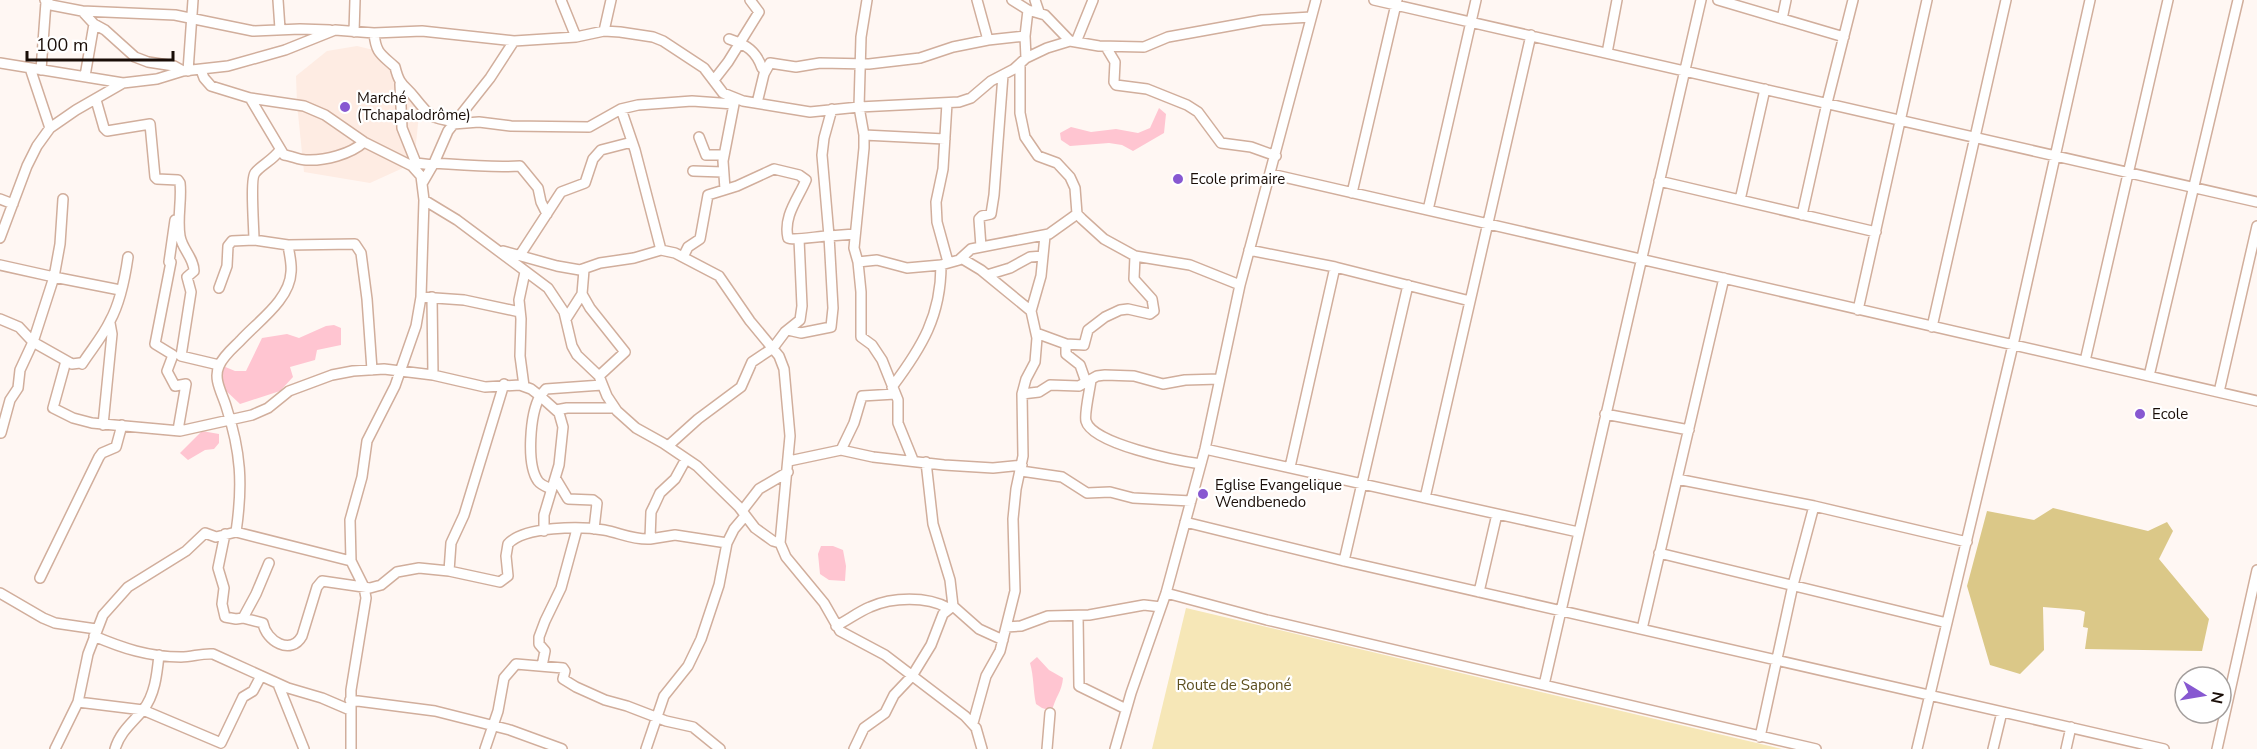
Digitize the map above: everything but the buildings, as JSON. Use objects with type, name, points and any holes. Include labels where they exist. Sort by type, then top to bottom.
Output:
[{"type":"street","points":[[186,71],[193,0]]},
{"type":"street","points":[[278,0],[280,29]]},
{"type":"street","points":[[354,32],[355,0]]},
{"type":"street","points":[[561,0],[576,37]]},
{"type":"street","points":[[604,31],[611,0]]},
{"type":"street","points":[[714,80],[759,12],[750,0]]},
{"type":"street","points":[[867,0],[861,37],[859,106],[864,135],[855,234],[862,302],[861,337],[879,354],[898,400],[898,423],[913,460]]},
{"type":"street","points":[[977,0],[988,40]]},
{"type":"street","points":[[1012,0],[1028,10],[1039,12],[1050,18],[1073,41]]},
{"type":"street","points":[[1035,0],[1039,12]]},
{"type":"street","points":[[1073,41],[1094,0]]},
{"type":"street","points":[[1115,749],[1126,709],[1166,593],[1201,464],[1240,285],[1316,0]]},
{"type":"street","points":[[1374,0],[1396,2],[1472,22],[2257,202]]},
{"type":"street","points":[[1428,210],[1476,0]]},
{"type":"street","points":[[1607,52],[1617,0]]},
{"type":"street","points":[[1544,685],[1701,0]]},
{"type":"street","points":[[1718,0],[1844,37]]},
{"type":"street","points":[[1782,19],[1786,0]]},
{"type":"street","points":[[1802,215],[1853,0]]},
{"type":"street","points":[[1858,310],[1927,0]]},
{"type":"street","points":[[1932,327],[2006,0]]},
{"type":"street","points":[[1917,749],[2013,345],[2090,0]]},
{"type":"street","points":[[2085,362],[2168,0]]},
{"type":"street","points":[[2149,376],[2238,0]]},
{"type":"street","points":[[41,70],[45,1],[60,7],[82,10],[192,18],[253,31],[280,29],[374,33],[423,31],[514,41],[576,37],[604,31],[646,35],[663,41],[698,63],[721,91],[734,101]]},
{"type":"street","points":[[1352,193],[1396,2]]},
{"type":"street","points":[[82,10],[94,24],[105,30],[135,57],[186,71]]},
{"type":"street","points":[[1028,10],[1024,36],[1020,124],[1025,137],[1038,156],[1057,163],[1070,177],[1075,188],[1077,214],[1104,239],[1136,256],[1190,265],[1240,285]]},
{"type":"street","points":[[400,84],[415,97],[429,115],[454,123],[479,122],[511,126],[589,127],[621,110],[642,105],[692,101],[757,103],[805,111],[859,106],[947,103],[971,98],[991,81],[1047,48],[1073,41],[1106,47],[1144,47],[1168,37],[1262,20],[1311,17]]},
{"type":"street","points":[[85,76],[94,24]]},
{"type":"street","points":[[0,63],[123,83],[228,66],[274,53],[335,30]]},
{"type":"street","points":[[351,749],[350,700],[353,668],[366,604],[364,587],[351,561],[350,520],[362,477],[367,441],[400,371],[416,326],[421,297],[423,182],[402,128],[400,84],[395,66],[377,51],[374,33]]},
{"type":"street","points":[[1425,498],[1531,35]]},
{"type":"street","points":[[757,103],[766,69],[771,63],[796,67],[820,63],[861,65],[920,58],[988,40],[1024,36]]},
{"type":"street","points":[[729,39],[751,48],[762,68],[766,69]]},
{"type":"street","points":[[423,182],[454,123],[490,78],[514,41]]},
{"type":"street","points":[[1106,47],[1115,62],[1114,82],[1116,85],[1147,89],[1188,105],[1198,112],[1221,142],[1251,147],[1275,156]]},
{"type":"street","points":[[30,68],[50,128]]},
{"type":"street","points":[[201,70],[211,86],[250,98],[291,103],[315,110],[364,142],[417,167],[434,164],[467,164],[496,168],[520,166],[538,188],[547,214]]},
{"type":"street","points":[[981,247],[979,219],[991,214],[994,195],[1003,75]]},
{"type":"street","points":[[0,238],[32,155],[50,128],[123,83]]},
{"type":"street","points":[[1740,200],[1765,89]]},
{"type":"street","points":[[250,98],[284,155],[292,155],[305,161],[330,158],[355,150],[364,142]]},
{"type":"street","points":[[96,100],[105,130],[150,124],[155,177],[179,181],[181,244],[194,266],[194,272],[188,277],[191,292],[181,356],[219,365]]},
{"type":"street","points":[[725,189],[724,155],[734,101]]},
{"type":"street","points":[[841,450],[854,423],[862,396],[893,390],[915,355],[938,306],[945,264],[936,213],[936,198],[943,169],[947,103]]},
{"type":"street","points":[[788,330],[801,333],[831,327],[829,236],[822,155],[832,109]]},
{"type":"street","points":[[621,110],[661,250]]},
{"type":"street","points":[[864,135],[945,139]]},
{"type":"street","points":[[699,137],[705,154],[724,155]]},
{"type":"street","points":[[520,255],[561,192],[585,183],[593,159],[599,151],[632,142]]},
{"type":"street","points":[[254,240],[251,180],[257,170],[271,161],[280,150]]},
{"type":"street","points":[[683,257],[691,244],[700,239],[707,196],[737,186],[774,168],[804,177],[806,182],[795,201],[787,226],[788,238],[792,240],[855,234]]},
{"type":"street","points":[[693,171],[723,172]]},
{"type":"street","points":[[1271,174],[2257,401]]},
{"type":"street","points":[[1659,182],[1876,232]]},
{"type":"street","points":[[0,199],[13,204]]},
{"type":"street","points":[[1,433],[10,400],[18,388],[20,370],[46,307],[54,277],[60,244],[63,199]]},
{"type":"street","points":[[424,200],[458,220],[548,288],[562,309],[572,346],[577,355],[600,380],[615,408],[636,428],[668,446],[717,484],[758,531],[780,543]]},
{"type":"street","points":[[178,430],[186,384],[175,386],[167,371],[173,355],[155,344],[171,262],[169,262],[175,217],[180,204]]},
{"type":"street","points":[[858,262],[877,260],[907,268],[945,264],[961,258],[969,250],[1045,236],[1060,228],[1077,214]]},
{"type":"street","points":[[2219,392],[2257,226]]},
{"type":"street","points":[[973,723],[986,676],[998,656],[1003,640],[1015,588],[1013,519],[1016,489],[1022,468],[1022,394],[1026,379],[1035,362],[1036,333],[1031,311],[1039,282],[1045,236]]},
{"type":"street","points":[[668,446],[698,419],[741,387],[752,362],[773,348],[798,322],[801,314],[799,239]]},
{"type":"street","points":[[219,288],[227,266],[228,246],[236,240],[288,245],[355,244],[361,254],[368,299],[372,370]]},
{"type":"street","points":[[236,532],[242,486],[236,441],[218,384],[219,365],[274,305],[288,286],[291,272],[288,245]]},
{"type":"street","points":[[499,250],[565,268],[584,270],[600,263],[634,258],[661,250],[683,257],[719,276],[781,362],[790,436],[780,543],[786,557],[824,603],[836,626],[847,637],[881,653],[973,723],[982,749]]},
{"type":"street","points":[[1250,250],[1335,267],[1470,301]]},
{"type":"street","points":[[987,275],[1010,268],[1030,257],[1043,256]]},
{"type":"street","points":[[1036,333],[1066,344],[1084,345],[1088,330],[1118,310],[1128,309],[1147,314],[1154,312],[1152,299],[1134,279],[1136,256]]},
{"type":"street","points":[[0,319],[19,327],[33,342],[66,361],[72,364],[82,364],[110,323],[128,257]]},
{"type":"street","points":[[961,258],[987,275],[1031,311]]},
{"type":"street","points":[[0,265],[120,290]]},
{"type":"street","points":[[1290,467],[1335,267]]},
{"type":"street","points":[[566,319],[582,294],[584,270]]},
{"type":"street","points":[[524,386],[520,356],[520,290],[525,272]]},
{"type":"street","points":[[1642,629],[1724,278]]},
{"type":"street","points":[[1344,561],[1408,285]]},
{"type":"street","points":[[551,489],[540,483],[537,478],[530,446],[534,409],[540,396],[546,388],[600,380],[625,352],[590,308],[582,294]]},
{"type":"street","points":[[421,297],[464,300],[520,312]]},
{"type":"street","points":[[432,297],[433,375]]},
{"type":"street","points":[[103,425],[112,334],[110,323]]},
{"type":"street","points":[[1066,344],[1066,354],[1080,365],[1089,381],[1085,417],[1092,431],[1116,443],[1201,464]]},
{"type":"street","points":[[66,361],[53,408],[81,421],[103,425],[178,430],[230,420],[268,408],[289,391],[324,378],[354,371],[400,371],[433,375],[484,387],[504,384],[531,388],[556,410],[563,427],[556,479],[551,489],[543,521],[544,531]]},
{"type":"street","points":[[1022,394],[1038,392],[1050,385],[1076,386],[1097,376],[1134,376],[1164,384],[1185,380],[1220,380]]},
{"type":"street","points":[[448,571],[451,543],[464,515],[504,384]]},
{"type":"street","points":[[556,410],[615,408]]},
{"type":"street","points":[[1605,414],[1689,430]]},
{"type":"street","points":[[40,578],[99,457],[102,453],[116,447],[122,425]]},
{"type":"street","points":[[1205,448],[1578,532]]},
{"type":"street","points":[[789,461],[841,450],[873,457],[993,468],[1022,468],[1062,477],[1088,493],[1110,492],[1133,498],[1191,501]]},
{"type":"street","points":[[650,539],[652,509],[660,493],[675,479],[686,459]]},
{"type":"street","points":[[854,749],[864,728],[885,713],[894,694],[912,676],[931,645],[942,617],[951,607],[949,574],[933,524],[926,462]]},
{"type":"street","points":[[646,749],[666,692],[688,666],[701,639],[718,591],[727,543],[734,529],[759,489],[788,472]]},
{"type":"street","points":[[556,479],[567,499],[593,500],[597,503],[598,511],[594,529]]},
{"type":"street","points":[[1677,479],[1814,506],[1966,542]]},
{"type":"street","points":[[1760,737],[1793,585],[1814,506]]},
{"type":"street","points":[[1479,592],[1497,514]]},
{"type":"street","points":[[1185,522],[1344,561],[1931,694],[2071,727],[2137,746],[2164,749]]},
{"type":"street","points":[[542,666],[545,651],[539,644],[539,637],[544,621],[561,588],[577,529]]},
{"type":"street","points":[[225,534],[218,568],[224,588],[223,613],[228,618],[243,618],[262,623],[264,630],[275,642],[283,645],[295,643],[302,636],[318,585],[326,581],[364,587],[379,586],[392,575],[408,569],[425,568],[500,582],[507,576],[506,556],[510,542],[527,533],[594,529],[630,538],[650,539],[675,535],[727,543]]},
{"type":"street","points":[[55,749],[78,702],[95,632],[109,608],[128,588],[186,551],[205,533],[216,537],[236,532],[351,561]]},
{"type":"street","points":[[1659,553],[1947,623]]},
{"type":"street","points":[[243,618],[269,562]]},
{"type":"street","points":[[2217,749],[2257,570]]},
{"type":"street","points":[[0,593],[42,618],[95,632],[120,647],[143,654],[182,657],[213,654],[278,684],[350,710]]},
{"type":"street","points":[[1166,593],[1267,620],[1816,749]]},
{"type":"street","points":[[836,626],[869,607],[892,601],[930,601],[951,607],[979,629],[1003,640]]},
{"type":"street","points":[[1006,627],[1021,626],[1048,616],[1078,616],[1144,605],[1161,607]]},
{"type":"street","points":[[1078,616],[1079,686],[1126,709]]},
{"type":"street","points":[[115,749],[123,731],[143,710],[153,690],[159,655]]},
{"type":"street","points":[[485,749],[498,711],[504,678],[514,665],[563,668],[565,671],[562,679],[570,684],[657,719],[693,727],[720,749]]},
{"type":"street","points":[[78,702],[143,710],[220,746],[243,697],[254,691],[261,676]]},
{"type":"street","points":[[278,684],[304,749]]},
{"type":"street","points":[[350,700],[427,710],[493,725],[562,749]]},
{"type":"street","points":[[1993,749],[2002,711]]},
{"type":"street","points":[[1047,749],[1050,713]]},
{"type":"street","points":[[2066,749],[2071,727]]},
{"type":"shaded area","points":[[357,46],[382,52],[394,70],[417,95],[419,114],[414,163],[370,183],[304,172],[297,104],[296,76],[327,51]]},
{"type":"shaded area","points":[[1159,108],[1166,114],[1164,133],[1133,151],[1122,145],[1109,143],[1070,146],[1061,140],[1060,133],[1071,127],[1091,132],[1116,129],[1138,133],[1150,128]]},
{"type":"shaded area","points":[[334,325],[341,328],[341,345],[317,350],[315,360],[290,367],[293,377],[280,391],[240,404],[223,388],[220,370],[223,366],[235,371],[246,371],[262,338],[287,334],[299,338],[326,326]]},
{"type":"shaded area","points":[[202,431],[219,434],[219,443],[214,449],[205,450],[188,460],[180,453]]},
{"type":"shaded area","points":[[2053,508],[2148,531],[2167,522],[2173,531],[2159,559],[2209,619],[2202,651],[2085,649],[2088,628],[2083,627],[2085,612],[2043,607],[2044,650],[2020,674],[1990,665],[1967,586],[1987,511],[2034,520]]},
{"type":"shaded area","points":[[821,546],[833,546],[843,550],[846,566],[845,581],[829,580],[820,574],[818,554]]},
{"type":"shaded area","points":[[1037,657],[1049,670],[1063,678],[1052,711],[1036,704],[1030,663]]},
{"type":"green space","name":"Route de Saponé","points":[[1186,608],[1782,749],[1152,749]]},
{"type":"place","name":"Marché (Tchapalodrôme)","points":[[345,107]]},
{"type":"place","name":"Ecole primaire","points":[[1178,179]]},
{"type":"place","name":"Ecole","points":[[2140,414]]},
{"type":"place","name":"Eglise Evangelique Wendbenedo","points":[[1203,494]]}]
